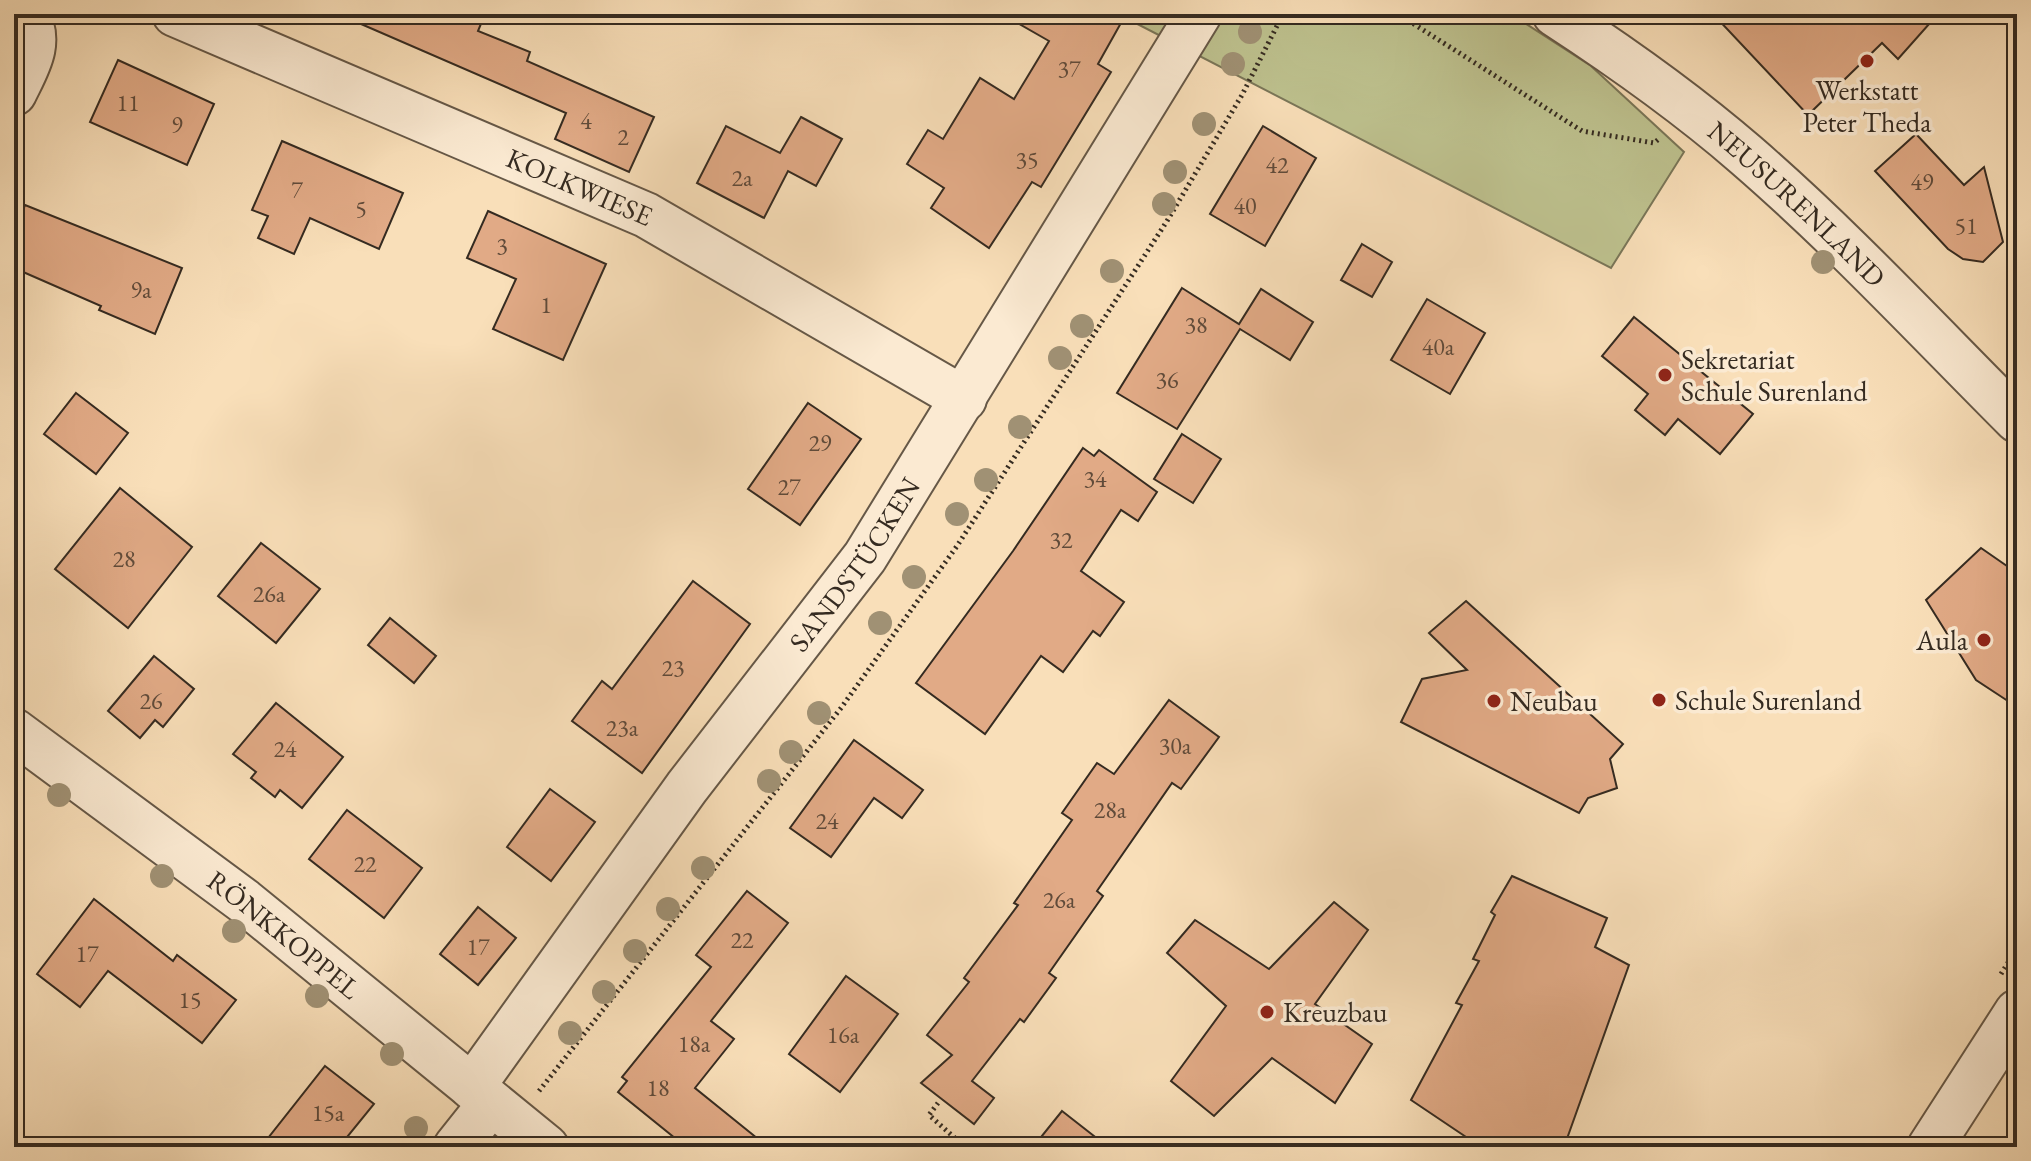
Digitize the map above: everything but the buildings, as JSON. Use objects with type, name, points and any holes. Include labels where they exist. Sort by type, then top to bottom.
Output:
[{"type":"street","points":[[14,93],[34,51],[33,27],[26,14]]},
{"type":"street","name":"KOLKWIESE","points":[[175,14],[646,215],[964,399]]},
{"type":"street","name":"SANDSTÜCKEN","points":[[456,1147],[506,1115],[687,787],[865,557],[1199,14]]},
{"type":"street","name":"NEUSURENLAND","points":[[1555,14],[1694,113],[1746,155],[1831,233],[2017,420]]},
{"type":"street","name":"RÖNKKOPPEL","points":[[14,731],[244,901],[506,1115]]},
{"type":"street","points":[[1930,1147],[2017,1012]]},
{"type":"path","points":[[506,1115],[841,708],[957,546],[1167,221],[1242,95],[1283,14]]},
{"type":"path","points":[[1398,14],[1582,131],[1654,143],[1694,113]]},
{"type":"path","points":[[938,1103],[929,1115],[965,1147]]},
{"type":"green space","points":[[1118,14],[1511,14],[1591,66],[1684,152],[1611,268]]},
{"type":"place","name":"Werkstatt Peter Theda","points":[[1867,61]]},
{"type":"place","name":"Sekretariat Schule Surenland","points":[[1665,375]]},
{"type":"place","name":"Aula","points":[[1984,640]]},
{"type":"place","name":"Schule Surenland","points":[[1659,700]]},
{"type":"place","name":"Neubau","points":[[1494,701]]},
{"type":"place","name":"Kreuzbau","points":[[1267,1012]]}]
